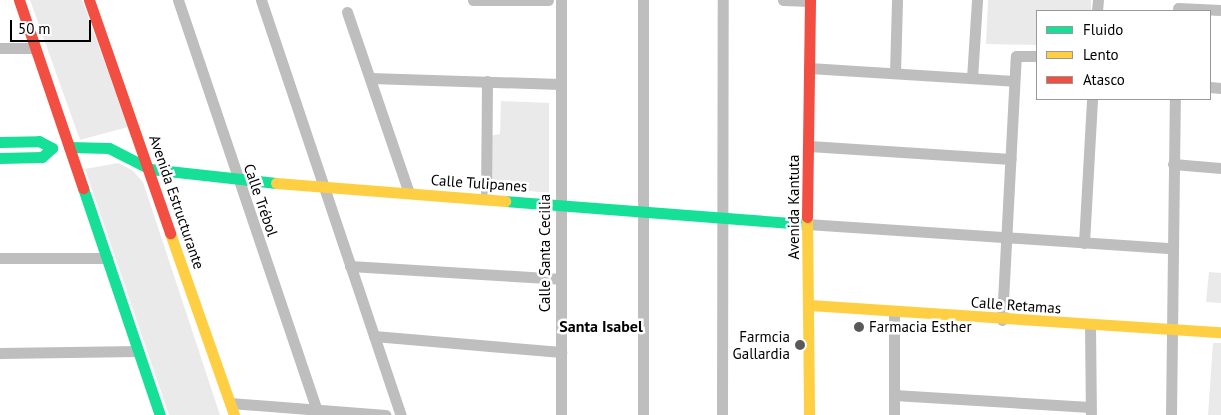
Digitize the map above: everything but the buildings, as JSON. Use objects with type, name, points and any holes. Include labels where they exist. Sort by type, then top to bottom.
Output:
[{"type":"street","points":[[19,0],[160,415]]},
{"type":"street","name":"Avenida Estructurante","points":[[89,0],[150,169],[234,415]]},
{"type":"street","name":"Calle Trébol","points":[[178,0],[317,410]]},
{"type":"street","points":[[261,0],[401,415]]},
{"type":"street","points":[[473,0],[548,0]]},
{"type":"street","name":"Calle Santa Cecilia","points":[[560,415],[561,0]]},
{"type":"street","points":[[643,0],[643,415]]},
{"type":"street","points":[[722,415],[721,217],[724,0]]},
{"type":"street","points":[[783,0],[810,1]]},
{"type":"street","points":[[895,73],[897,0]]},
{"type":"street","points":[[972,78],[977,0]]},
{"type":"street","name":"Avenida Kantuta","points":[[809,415],[810,305],[807,224],[810,1]]},
{"type":"street","points":[[1179,7],[1221,10]]},
{"type":"street","points":[[347,12],[410,193]]},
{"type":"street","points":[[0,48],[35,48]]},
{"type":"street","points":[[1002,320],[1016,56],[1036,56]]},
{"type":"street","points":[[809,68],[1014,81]]},
{"type":"street","points":[[370,78],[560,84]]},
{"type":"street","points":[[486,198],[487,81]]},
{"type":"street","points":[[1084,243],[1092,100]]},
{"type":"street","points":[[1171,415],[1173,164],[1176,100]]},
{"type":"street","points":[[0,142],[39,141],[52,148],[110,148],[150,169]]},
{"type":"street","points":[[809,146],[1011,159]]},
{"type":"street","points":[[0,158],[42,157],[52,148]]},
{"type":"street","points":[[1173,164],[1221,168]]},
{"type":"street","name":"Calle Tulipanes","points":[[150,169],[238,180],[807,224]]},
{"type":"street","points":[[807,224],[1006,240],[1172,248]]},
{"type":"street","points":[[0,258],[107,258]]},
{"type":"street","points":[[350,266],[561,279]]},
{"type":"street","name":"Calle Retamas","points":[[810,305],[1002,320],[1221,332]]},
{"type":"street","points":[[894,311],[894,415]]},
{"type":"street","points":[[894,395],[1091,411],[1090,324]]},
{"type":"street","points":[[374,336],[560,352]]},
{"type":"street","points":[[0,353],[138,351]]},
{"type":"street","points":[[230,403],[386,415]]},
{"type":"shaded area","points":[[30,0],[82,0],[128,127],[80,140]]},
{"type":"shaded area","points":[[988,0],[1091,0],[1091,10],[1036,10],[1036,45],[986,44]]},
{"type":"shaded area","points":[[501,101],[549,103],[549,193],[492,187],[488,136],[500,134]]},
{"type":"shaded area","points":[[118,163],[132,170],[143,182],[220,415],[169,415],[85,169]]},
{"type":"shaded area","points":[[1209,272],[1221,273],[1221,303],[1206,302]]},
{"type":"shaded area","points":[[1213,343],[1221,343],[1221,415],[1208,415]]},
{"type":"traffic: fast","points":[[0,142],[39,141],[52,148],[42,157],[0,158]]},
{"type":"traffic: fast","points":[[69,147],[109,148],[150,169],[276,183]]},
{"type":"traffic: fast","points":[[83,188],[160,415]]},
{"type":"traffic: fast","points":[[505,201],[807,224]]},
{"type":"traffic: slow","points":[[276,183],[505,201]]},
{"type":"traffic: slow","points":[[807,217],[809,415]]},
{"type":"traffic: slow","points":[[170,233],[234,415]]},
{"type":"traffic: slow","points":[[810,305],[1221,332]]},
{"type":"traffic: jam","points":[[19,0],[83,188]]},
{"type":"traffic: jam","points":[[89,0],[170,233]]},
{"type":"traffic: jam","points":[[807,217],[810,0]]},
{"type":"place","name":"Farmacia Esther","points":[[859,327]]},
{"type":"place","name":"Farmcia Gallardia","points":[[800,345]]},
{"type":"district","name":"Santa Isabel","points":[[601,326]]}]
